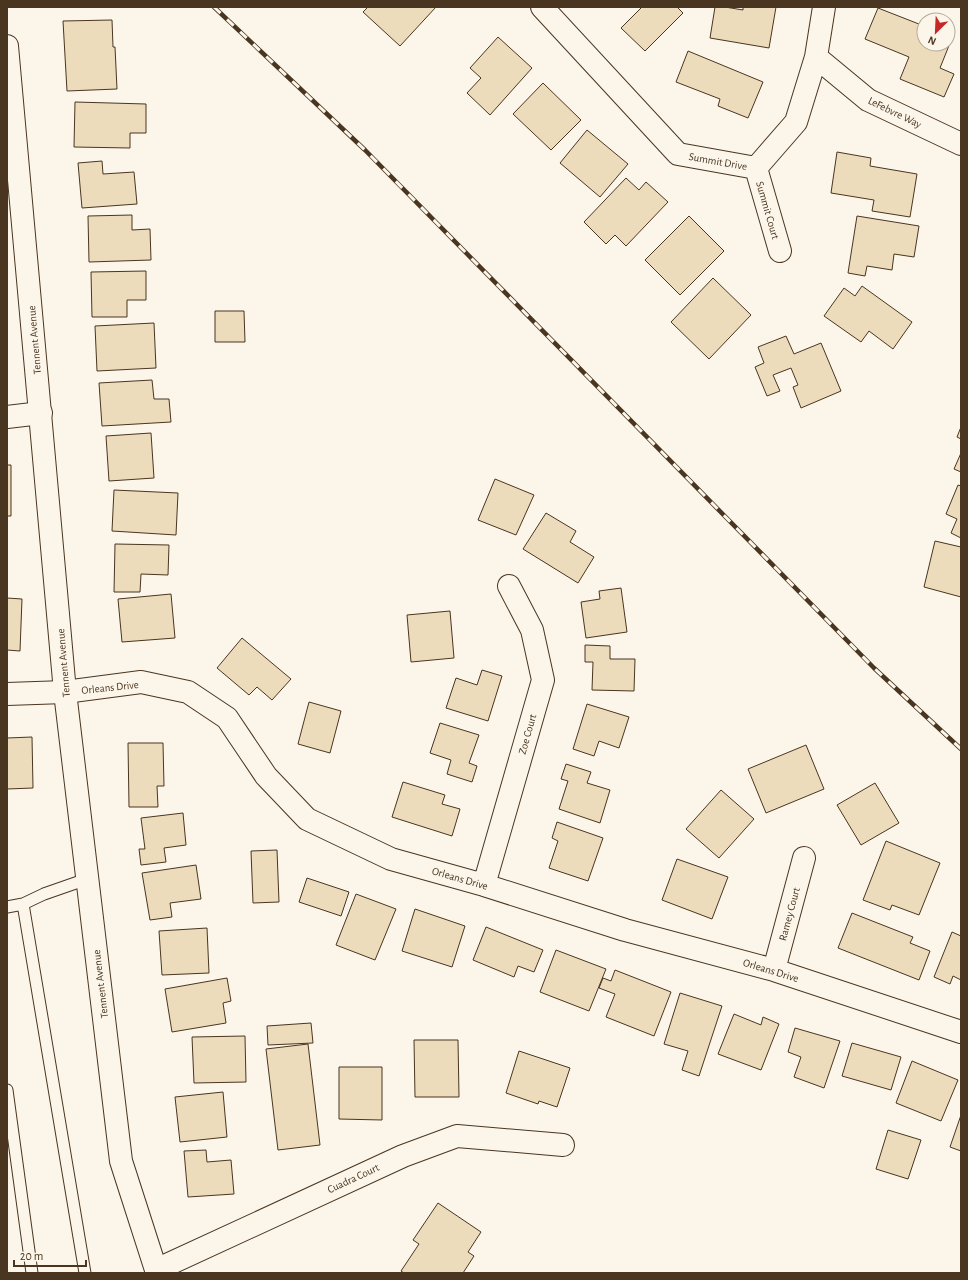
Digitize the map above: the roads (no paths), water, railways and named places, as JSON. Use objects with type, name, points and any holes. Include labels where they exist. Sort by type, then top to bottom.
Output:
[{"type":"street","name":"Summit Drive","points":[[542,7],[678,154],[756,168],[796,122],[816,57],[824,7]]},
{"type":"street","name":"Tennent Avenue","points":[[7,46],[11,126],[41,413],[65,692],[121,1161],[156,1271]]},
{"type":"street","name":"LeFebvre Way","points":[[816,57],[868,100],[961,144]]},
{"type":"street","name":"Summit Court","points":[[756,168],[780,251]]},
{"type":"street","points":[[7,417],[41,413]]},
{"type":"street","name":"Zoe Court","points":[[484,885],[543,680],[532,630],[509,586]]},
{"type":"street","name":"Orleans Drive","points":[[7,694],[65,692],[141,682],[188,692],[227,718],[266,776],[307,819],[391,859],[484,885],[625,930],[774,970],[961,1032]]},
{"type":"street","name":"Ramey Court","points":[[774,970],[804,858]]},
{"type":"street","name":"Cuadra Court","points":[[156,1271],[403,1156],[457,1136],[562,1145]]},
{"type":"lane","points":[[7,907],[23,904],[44,894],[87,880]]},
{"type":"lane","points":[[23,904],[84,1273]]},
{"type":"lane","points":[[7,1090],[32,1273]]},
{"type":"railway","points":[[214,7],[365,150],[874,668],[961,749]]}]
